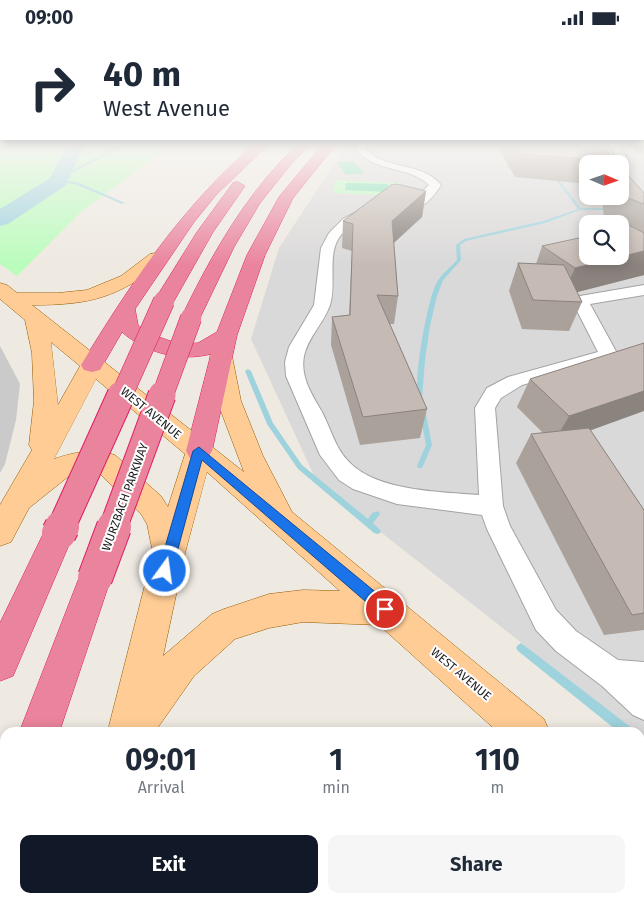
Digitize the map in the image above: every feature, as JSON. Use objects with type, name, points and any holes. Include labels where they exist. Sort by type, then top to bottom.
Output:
[{"type":"highway","points":[[92,365],[156,258],[201,203],[221,184]]},
{"type":"highway","points":[[0,663],[164,301],[204,232],[226,199],[240,184]]},
{"type":"highway","name":"WURZBACH PARKWAY","points":[[41,727],[94,578],[191,318],[221,254],[242,218],[269,184]]},
{"type":"highway","points":[[199,451],[223,345],[256,255],[286,197],[297,184]]},
{"type":"highway","points":[[125,308],[128,327],[140,337],[177,351],[223,345]]},
{"type":"main road","points":[[7,293],[52,300],[76,298],[100,292],[128,280],[156,258]]},
{"type":"main road","name":"WEST AVENUE","points":[[7,293],[286,524],[523,727]]},
{"type":"main road","points":[[35,318],[42,353],[46,401],[40,458]]},
{"type":"main road","points":[[223,345],[229,401],[250,457],[286,524]]},
{"type":"main road","points":[[0,533],[92,365]]},
{"type":"main road","points":[[130,727],[169,553],[199,451]]},
{"type":"main road","points":[[18,499],[60,468],[82,461],[105,462],[151,505],[160,521],[169,553]]},
{"type":"main road","points":[[133,727],[181,663],[224,626],[269,611],[303,607],[385,609]]},
{"type":"lane","points":[[433,184],[435,185],[430,193],[416,204],[384,204],[360,213],[339,229],[331,238],[324,296],[316,318],[298,347],[294,362],[296,381],[334,459],[348,474],[376,487],[424,500],[491,507]]},
{"type":"lane","points":[[644,290],[580,301],[608,355],[515,381],[494,393],[485,408],[491,507],[499,529],[546,620],[566,641],[613,675],[644,704]]},
{"type":"lane","points":[[613,675],[644,677]]},
{"type":"shaded area","points":[[321,184],[579,184],[579,205],[629,205],[629,184],[644,184],[644,727],[629,727],[317,482],[251,339],[279,248]]},
{"type":"shaded area","points":[[0,346],[20,384],[16,420],[5,464],[0,473]]},
{"type":"green space","points":[[0,184],[119,184],[82,211],[17,276],[0,264]]},
{"type":"green space","points":[[334,184],[400,184],[400,196],[333,193]]},
{"type":"green space","points":[[346,184],[388,184],[388,192],[345,190]]},
{"type":"building","points":[[397,184],[426,191],[392,221],[398,296],[377,295],[427,409],[363,417],[332,317],[350,315],[353,224],[343,221],[391,185]]},
{"type":"building","points":[[629,184],[636,184],[644,193],[644,204],[629,198]]},
{"type":"building","points":[[629,225],[644,233],[644,251],[629,255]]},
{"type":"building","points":[[579,238],[579,265],[587,265],[575,268],[542,246]]},
{"type":"building","points":[[518,263],[564,265],[582,302],[533,300]]},
{"type":"building","points":[[644,343],[644,391],[569,416],[530,379]]},
{"type":"building","points":[[589,428],[644,510],[644,613],[632,615],[531,434]]},
{"type":"waterway","points":[[0,219],[56,184]]},
{"type":"waterway","points":[[77,184],[123,203]]},
{"type":"waterway","points":[[561,184],[580,209]]},
{"type":"waterway","points":[[420,398],[422,360],[434,296],[441,280],[459,260],[458,245],[465,240],[544,222],[580,209]]},
{"type":"waterway","points":[[580,209],[611,209]]},
{"type":"waterway","points":[[248,371],[270,424],[300,467],[368,524]]},
{"type":"waterway","points":[[420,466],[429,445],[423,414]]},
{"type":"waterway","points":[[368,524],[376,514]]},
{"type":"waterway","points":[[368,524],[377,531]]},
{"type":"waterway","points":[[521,648],[621,727]]},
{"type":"route","points":[[165,571],[199,451],[385,609]]}]
